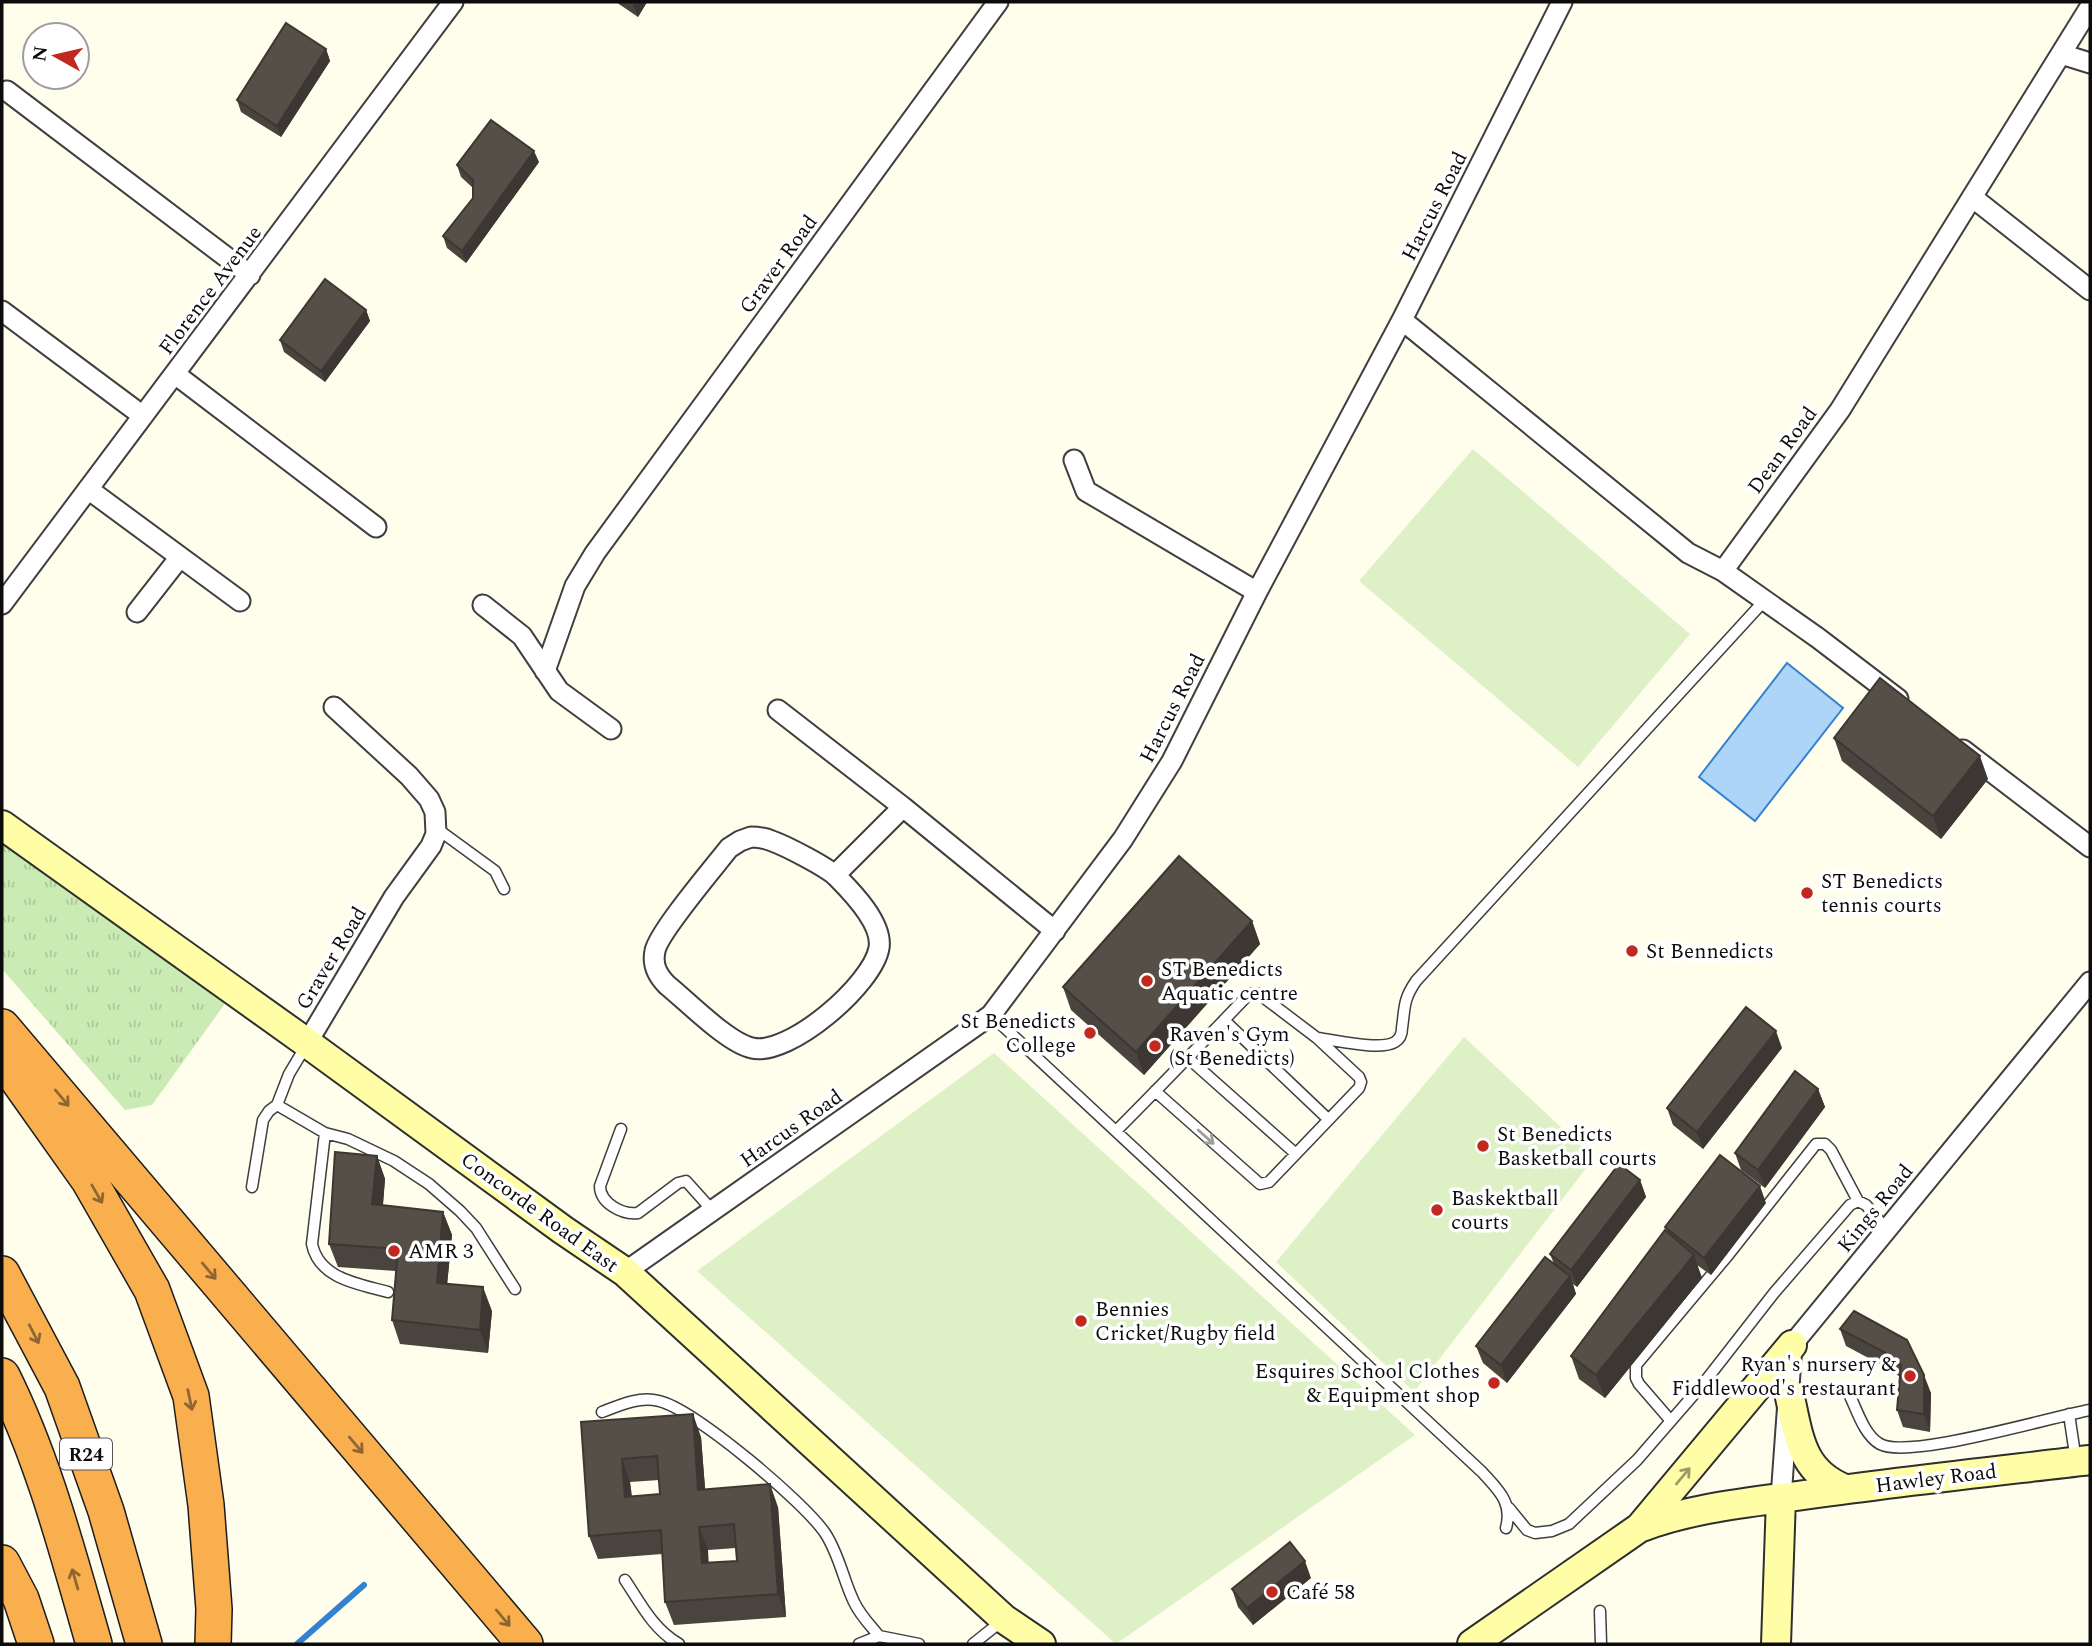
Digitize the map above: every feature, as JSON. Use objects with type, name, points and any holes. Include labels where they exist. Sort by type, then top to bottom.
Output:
[{"type":"highway","points":[[2,1027],[525,1644]]},
{"type":"highway","points":[[2,1058],[89,1180],[152,1290],[191,1395],[206,1505],[214,1609],[213,1644]]},
{"type":"highway","name":"R24","points":[[2,1274],[62,1387],[106,1511],[144,1644]]},
{"type":"highway","name":"R24","points":[[2,1376],[15,1402],[61,1528],[94,1644]]},
{"type":"highway","points":[[106,1511],[164,1644]]},
{"type":"highway","points":[[2,1563],[21,1599],[36,1644]]},
{"type":"main road","name":"Concorde Road East","points":[[2,825],[625,1272],[1004,1619],[1041,1644]]},
{"type":"main road","points":[[1472,1644],[1639,1528],[1792,1345]]},
{"type":"main road","points":[[1789,1393],[1801,1441],[1810,1464],[1829,1482],[1845,1489]]},
{"type":"main road","name":"Hawley Road","points":[[1781,1498],[2083,1461]]},
{"type":"main road","points":[[1639,1528],[1686,1513],[1781,1498],[1776,1644]]},
{"type":"street","name":"Florence Avenue","points":[[2,604],[453,2]]},
{"type":"street","name":"Graver Road","points":[[545,671],[575,586],[595,553],[998,2]]},
{"type":"street","name":"Harcus Road","points":[[625,1272],[991,1015],[1123,839],[1172,761],[1257,592],[1402,320],[1562,2]]},
{"type":"street","name":"Dean Road","points":[[1723,572],[1840,410],[2090,7]]},
{"type":"street","points":[[2061,54],[2090,63]]},
{"type":"street","points":[[7,91],[250,275]]},
{"type":"street","points":[[1972,197],[2090,290]]},
{"type":"street","points":[[2,311],[143,416]]},
{"type":"street","points":[[1402,320],[1688,553],[1723,572],[1818,638],[1916,713]]},
{"type":"street","points":[[175,374],[376,527]]},
{"type":"street","points":[[1074,460],[1086,491],[1257,592]]},
{"type":"street","points":[[88,489],[240,601]]},
{"type":"street","points":[[137,612],[180,557]]},
{"type":"street","points":[[483,605],[522,636],[559,691],[611,729]]},
{"type":"street","points":[[334,707],[409,776],[435,812],[436,828]]},
{"type":"street","points":[[778,710],[903,807],[1055,931]]},
{"type":"street","points":[[1948,738],[2090,847]]},
{"type":"street","points":[[835,875],[903,807]]},
{"type":"street","name":"Graver Road","points":[[307,1043],[394,897],[431,846],[436,828]]},
{"type":"street","points":[[751,837],[772,841],[835,875],[875,923],[879,934],[879,948],[875,961],[840,1004],[783,1043],[769,1049],[756,1049],[736,1042],[657,974],[654,952],[657,942],[729,848],[740,841],[751,837]]},
{"type":"street","name":"Kings Road","points":[[1792,1345],[2090,982]]},
{"type":"street","points":[[1781,1498],[1792,1345]]},
{"type":"lane","points":[[1318,1038],[1378,1045],[1398,1040],[1406,995],[1416,981],[1764,601]]},
{"type":"lane","points":[[436,828],[495,871],[504,889]]},
{"type":"lane","points":[[1116,1131],[1249,994],[1256,993],[1318,1038],[1362,1082],[1269,1182],[1260,1184],[1155,1091]]},
{"type":"lane","points":[[991,1015],[1424,1416],[1482,1472],[1527,1530],[1535,1533],[1552,1531],[1569,1524],[1637,1460],[1812,1248],[1850,1205],[1858,1200]]},
{"type":"lane","points":[[1224,1020],[1328,1119]]},
{"type":"lane","points":[[252,1186],[263,1120],[277,1105],[289,1074],[307,1043]]},
{"type":"lane","points":[[1188,1058],[1296,1154]]},
{"type":"lane","points":[[277,1105],[325,1133],[348,1139],[394,1161],[429,1184],[476,1228],[515,1289]]},
{"type":"lane","points":[[621,1129],[600,1186],[603,1200],[623,1212],[638,1213],[678,1183],[686,1181],[712,1210]]},
{"type":"lane","points":[[325,1133],[313,1251],[333,1274],[388,1292]]},
{"type":"lane","points":[[1671,1421],[1639,1384],[1636,1365],[1730,1254],[1814,1145],[1825,1144],[1831,1150],[1858,1200],[1867,1205],[1887,1230]]},
{"type":"lane","points":[[1849,1394],[1870,1435],[1891,1448],[1921,1448],[2090,1410]]},
{"type":"lane","points":[[602,1412],[630,1402],[659,1401],[673,1406],[709,1429],[813,1517],[837,1555],[853,1600],[879,1636]]},
{"type":"lane","points":[[2069,1414],[2083,1461]]},
{"type":"lane","points":[[1506,1528],[1509,1507]]},
{"type":"lane","points":[[625,1580],[654,1626],[679,1644]]},
{"type":"lane","points":[[1600,1611],[1601,1644]]},
{"type":"lane","points":[[973,1644],[1004,1619]]},
{"type":"lane","points":[[859,1644],[879,1636],[919,1644]]},
{"type":"green space","points":[[1473,449],[1690,634],[1578,767],[1359,581]]},
{"type":"green space","points":[[2,837],[223,978],[224,1005],[152,1105],[125,1110],[2,969]]},
{"type":"green space","name":"Baskektball courts","points":[[1464,1037],[1594,1158],[1414,1392],[1276,1262]]},
{"type":"green space","points":[[994,1053],[1415,1435],[1116,1644],[697,1271]]},
{"type":"water","points":[[1787,663],[1843,708],[1755,821],[1699,777]]},
{"type":"building","points":[[286,23],[326,49],[277,126],[237,100]]},
{"type":"building","points":[[491,120],[534,151],[462,251],[443,236],[473,198],[473,180],[457,165]]},
{"type":"building","points":[[325,279],[366,310],[321,371],[280,340]]},
{"type":"building","points":[[1880,678],[1980,756],[1933,816],[1834,738]]},
{"type":"building","points":[[1179,856],[1252,921],[1136,1052],[1063,987]]},
{"type":"building","points":[[1746,1007],[1776,1031],[1697,1132],[1667,1108]]},
{"type":"building","points":[[1795,1071],[1818,1089],[1758,1170],[1735,1153]]},
{"type":"building","name":"AMR 3","points":[[335,1152],[377,1156],[372,1204],[443,1212],[437,1283],[483,1287],[480,1330],[392,1320],[398,1249],[329,1244]]},
{"type":"building","points":[[1720,1155],[1760,1186],[1704,1258],[1665,1227]]},
{"type":"building","points":[[1619,1164],[1640,1180],[1571,1270],[1550,1254]]},
{"type":"building","points":[[1665,1230],[1694,1255],[1596,1375],[1571,1356]]},
{"type":"building","points":[[1545,1257],[1570,1276],[1501,1365],[1476,1346]]},
{"type":"building","points":[[1854,1311],[1907,1340],[1924,1375],[1924,1414],[1897,1410],[1901,1365],[1884,1352],[1840,1329]]},
{"type":"building","points":[[693,1414],[698,1490],[770,1484],[778,1594],[665,1602],[661,1530],[589,1536],[581,1422]],"holes":[[[657,1456],[660,1494],[625,1497],[622,1459]],[[734,1524],[737,1561],[702,1563],[699,1527]]]},
{"type":"building","points":[[1290,1542],[1305,1561],[1247,1608],[1232,1589]]},
{"type":"waterway","points":[[297,1644],[364,1585]]},
{"type":"place","name":"ST Benedicts tennis courts","points":[[1807,893]]},
{"type":"place","name":"St Bennedicts","points":[[1632,951]]},
{"type":"place","name":"ST Benedicts Aquatic centre","points":[[1147,981]]},
{"type":"place","name":"St Benedicts College","points":[[1090,1033]]},
{"type":"place","name":"Raven's Gym (St Benedicts)","points":[[1155,1046]]},
{"type":"place","name":"St Benedicts Basketball courts","points":[[1483,1146]]},
{"type":"place","name":"Baskektball courts","points":[[1437,1210]]},
{"type":"place","name":"AMR 3","points":[[394,1251]]},
{"type":"place","name":"Bennies Cricket/Rugby field","points":[[1081,1321]]},
{"type":"place","name":"Ryan's nursery & Fiddlewood's restaurant","points":[[1910,1376]]},
{"type":"place","name":"Esquires School Clothes & Equipment shop","points":[[1494,1383]]},
{"type":"place","name":"Café 58","points":[[1272,1592]]}]
